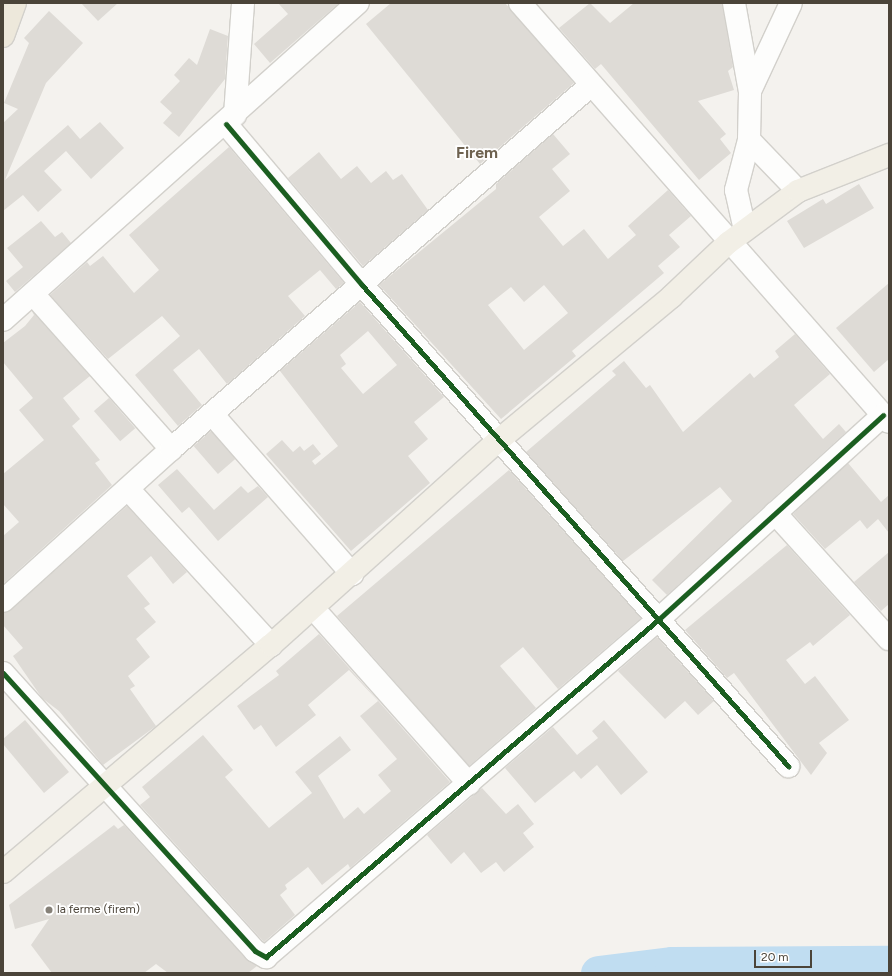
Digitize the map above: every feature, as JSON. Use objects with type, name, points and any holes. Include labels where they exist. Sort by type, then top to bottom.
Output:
[{"type":"highway","points":[[3,36],[15,3]]},
{"type":"main road","points":[[3,872],[107,786],[271,645],[352,574],[499,440],[671,297],[737,237],[798,192],[889,155]]},
{"type":"street","points":[[244,3],[230,120],[362,285],[788,766]]},
{"type":"street","points":[[3,320],[230,120],[358,3]]},
{"type":"street","points":[[3,672],[263,957],[469,784],[659,619],[775,513],[886,418],[737,237],[591,85],[520,3]]},
{"type":"street","points":[[734,3],[750,92],[749,140],[736,190],[737,237]]},
{"type":"street","points":[[750,92],[791,3]]},
{"type":"street","points":[[3,601],[171,449],[591,85]]},
{"type":"street","points":[[749,140],[798,192]]},
{"type":"street","points":[[33,294],[171,449]]},
{"type":"street","points":[[212,414],[352,574]]},
{"type":"street","points":[[128,489],[271,645]]},
{"type":"street","points":[[775,513],[889,639]]},
{"type":"street","points":[[313,608],[469,784]]},
{"type":"building","points":[[81,3],[118,3],[98,21]]},
{"type":"building","points":[[278,3],[339,3],[270,63],[254,44],[288,14]]},
{"type":"building","points":[[391,3],[505,3],[574,83],[480,164],[366,24]]},
{"type":"building","points":[[590,3],[610,23],[634,3],[722,3],[733,67],[728,71],[734,90],[698,101],[726,134],[720,139],[731,153],[699,180],[601,64],[595,69],[559,28]]},
{"type":"building","points":[[49,11],[83,43],[46,83],[5,180],[68,125],[80,139],[100,122],[124,148],[91,179],[66,151],[44,171],[62,190],[38,212],[23,195],[3,211],[3,123],[18,109],[4,103],[29,43],[24,38]]},
{"type":"building","points":[[210,29],[228,36],[225,79],[179,137],[163,123],[172,113],[160,102],[180,81],[174,75],[189,58],[197,65]]},
{"type":"building","points":[[553,134],[570,154],[552,169],[570,191],[539,217],[563,246],[584,229],[608,259],[636,235],[628,226],[668,190],[691,216],[669,235],[680,247],[658,266],[664,273],[572,351],[576,356],[501,419],[379,285],[496,189],[496,184]],"holes":[[[544,285],[568,313],[524,350],[488,305],[511,287],[524,302]]]},
{"type":"building","points":[[229,147],[344,283],[336,289],[320,270],[288,296],[305,316],[227,384],[199,349],[173,370],[202,405],[178,426],[135,375],[180,336],[162,316],[108,359],[50,295],[87,262],[90,266],[103,256],[134,293],[159,270],[129,235]]},
{"type":"building","points":[[319,152],[341,179],[357,166],[371,183],[386,171],[393,180],[402,174],[428,210],[363,266],[288,178]]},
{"type":"building","points":[[859,184],[874,208],[804,248],[787,221],[823,199],[826,204]]},
{"type":"building","points":[[41,221],[55,237],[62,232],[71,243],[15,292],[6,281],[23,267],[7,248]]},
{"type":"building","points":[[889,283],[889,359],[874,372],[836,328]]},
{"type":"building","points":[[360,302],[444,397],[414,422],[428,439],[408,456],[430,483],[351,551],[266,454],[282,440],[293,452],[300,446],[304,451],[313,444],[321,454],[312,461],[315,465],[338,446],[280,371]],"holes":[[[368,331],[397,365],[363,394],[341,368],[346,364],[340,355]]]},
{"type":"building","points":[[32,311],[90,376],[63,398],[80,419],[72,426],[100,460],[95,463],[112,485],[3,584],[3,536],[19,522],[3,504],[3,474],[44,440],[19,410],[33,398],[3,362],[3,343],[25,326],[34,315]]},
{"type":"building","points":[[795,334],[830,374],[794,405],[823,439],[839,424],[846,432],[667,595],[652,580],[732,501],[720,487],[623,561],[526,452],[616,375],[612,371],[624,361],[646,388],[650,385],[683,432],[750,373],[754,378],[779,357],[775,351]]},
{"type":"building","points":[[109,398],[135,428],[120,441],[94,411]]},
{"type":"building","points":[[211,431],[235,459],[218,474],[194,446]]},
{"type":"building","points":[[848,463],[881,502],[889,495],[889,533],[878,519],[867,529],[860,520],[825,549],[793,514]]},
{"type":"building","points":[[177,469],[214,510],[241,486],[248,493],[258,486],[268,497],[218,541],[189,507],[182,513],[158,485]]},
{"type":"building","points":[[509,470],[641,618],[558,689],[523,647],[500,666],[536,708],[469,766],[337,616]]},
{"type":"building","points":[[127,506],[187,572],[173,584],[151,556],[127,576],[150,604],[144,608],[156,622],[136,639],[150,657],[128,676],[135,686],[130,689],[156,726],[103,765],[59,711],[42,698],[13,656],[23,648],[3,625],[3,613],[11,610]]},
{"type":"building","points":[[787,545],[850,615],[813,646],[810,642],[786,660],[805,684],[815,676],[849,720],[819,743],[827,753],[811,775],[734,673],[727,678],[685,630]]},
{"type":"building","points":[[889,552],[889,604],[881,611],[854,582]]},
{"type":"building","points":[[319,634],[450,782],[350,868],[348,864],[322,885],[308,867],[285,885],[287,889],[280,895],[295,915],[264,942],[140,805],[150,797],[142,787],[203,735],[233,770],[225,777],[269,828],[312,793],[295,772],[340,736],[351,750],[318,776],[344,819],[358,807],[364,814],[391,791],[378,775],[397,759],[360,716],[378,701],[349,670],[308,705],[316,715],[276,747],[261,725],[254,730],[237,706],[279,675],[276,671]]},
{"type":"building","points":[[657,637],[714,701],[698,715],[685,701],[665,719],[618,671]]},
{"type":"building","points":[[25,720],[69,772],[44,793],[3,744],[3,739]]},
{"type":"building","points":[[604,720],[648,772],[621,795],[597,765],[581,779],[574,771],[535,803],[505,768],[553,727],[577,755],[598,738],[592,731]]},
{"type":"building","points":[[482,788],[506,814],[518,804],[534,824],[523,833],[534,847],[504,872],[496,862],[481,873],[464,852],[451,864],[427,835]]},
{"type":"building","points":[[114,825],[118,829],[124,825],[246,959],[257,966],[248,973],[168,973],[156,964],[144,973],[52,973],[31,945],[49,919],[15,929],[9,905]]},
{"type":"waterway","points":[[598,973],[672,964],[889,963]]},
{"type":"cycle path","points":[[226,124],[362,285],[788,766]]},
{"type":"cycle path","points":[[3,673],[255,951],[266,957],[659,619],[883,415]]},
{"type":"place","name":"la ferme (firem)","points":[[49,910]]},
{"type":"district","name":"Firem","points":[[477,153]]}]
